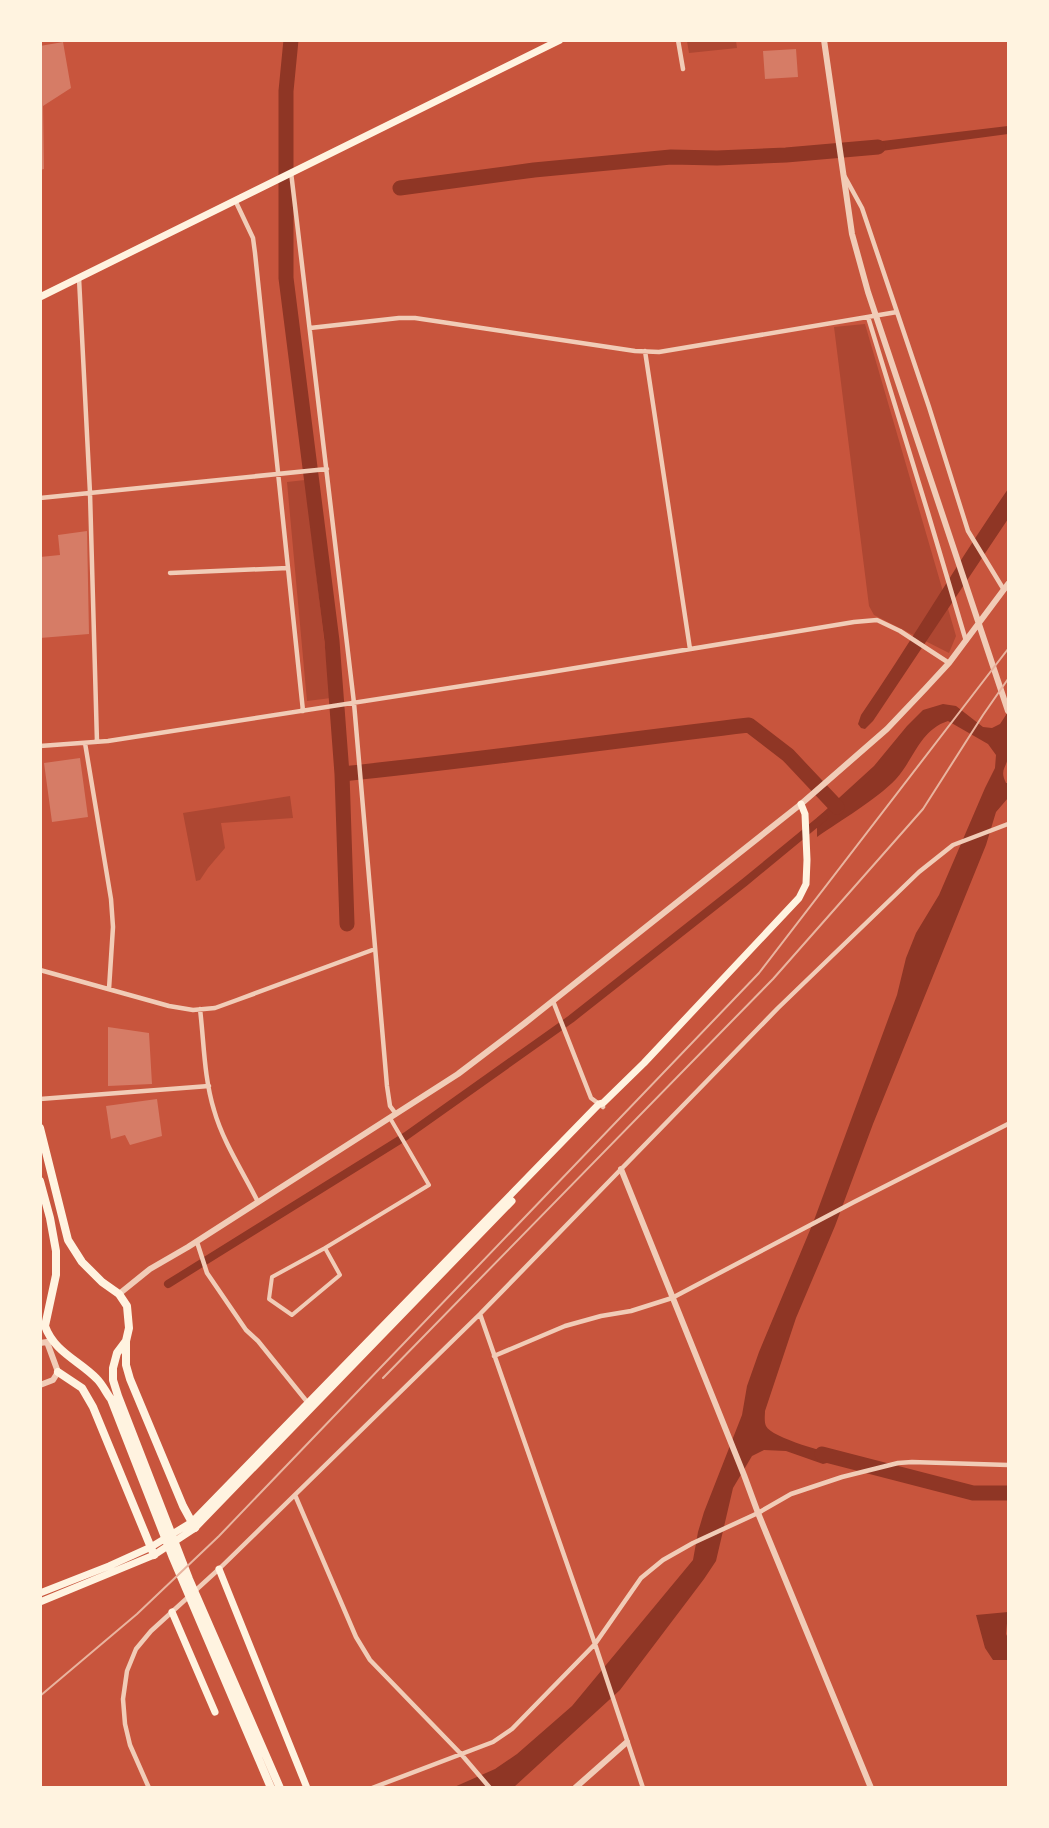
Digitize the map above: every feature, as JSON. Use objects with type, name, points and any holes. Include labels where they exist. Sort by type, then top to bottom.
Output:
[{"type":"main road","points":[[40,297],[561,40]]},
{"type":"main road","points":[[193,1525],[308,1403],[644,1063],[799,898],[806,884],[807,851],[805,814],[801,803]]},
{"type":"main road","points":[[40,1602],[153,1551],[193,1525],[602,1105]]},
{"type":"main road","points":[[40,1128],[68,1240],[81,1262],[119,1294],[127,1306],[129,1328],[126,1341],[126,1365],[130,1379],[193,1525]]},
{"type":"main road","points":[[40,1181],[51,1218],[56,1251],[56,1275],[45,1326],[46,1341],[99,1381],[114,1398],[189,1579],[280,1788]]},
{"type":"main road","points":[[126,1341],[117,1353],[113,1368],[114,1398],[173,1558],[271,1788]]},
{"type":"main road","points":[[56,1376],[82,1388],[93,1407],[153,1551]]},
{"type":"main road","points":[[40,1593],[153,1551]]},
{"type":"main road","points":[[219,1569],[307,1788]]},
{"type":"main road","points":[[172,1612],[215,1712]]},
{"type":"street","points":[[678,40],[683,69]]},
{"type":"street","points":[[824,40],[852,234],[868,292],[1008,711]]},
{"type":"street","points":[[291,172],[354,703],[387,1086],[393,1118],[429,1185],[272,1277],[269,1299],[292,1315],[340,1275],[325,1248]]},
{"type":"street","points":[[119,1294],[150,1269],[197,1242],[393,1118],[458,1074],[553,1001],[801,803],[887,729],[949,663],[1006,587],[993,571],[969,531],[862,208],[842,172]]},
{"type":"street","points":[[235,200],[253,238],[305,710]]},
{"type":"street","points":[[79,278],[90,493],[97,742]]},
{"type":"street","points":[[310,328],[415,318],[659,352],[897,312]]},
{"type":"street","points":[[868,317],[966,642]]},
{"type":"street","points":[[645,351],[690,649]]},
{"type":"street","points":[[40,498],[327,469]]},
{"type":"street","points":[[170,573],[288,568]]},
{"type":"street","points":[[40,747],[97,742],[354,703],[854,622],[877,620],[900,631],[949,663]]},
{"type":"street","points":[[85,743],[111,899],[113,927],[109,989]]},
{"type":"street","points":[[149,1788],[130,1744],[125,1724],[123,1698],[127,1671],[136,1649],[151,1631],[219,1569],[480,1314],[778,1008],[919,872],[953,845],[1008,824]]},
{"type":"street","points":[[40,970],[169,1006],[193,1010],[215,1008],[375,949]]},
{"type":"street","points":[[553,1001],[591,1098],[602,1105]]},
{"type":"street","points":[[200,1009],[208,1086],[214,1110],[258,1202]]},
{"type":"street","points":[[40,1099],[208,1086]]},
{"type":"street","points":[[494,1356],[565,1326],[631,1311],[672,1298],[1008,1124]]},
{"type":"street","points":[[621,1169],[871,1788]]},
{"type":"street","points":[[197,1242],[207,1274],[246,1330],[258,1341],[308,1403]]},
{"type":"street","points":[[480,1314],[643,1788]]},
{"type":"street","points":[[40,1385],[56,1376],[46,1341]]},
{"type":"street","points":[[372,1788],[493,1742],[512,1729],[595,1644],[641,1578],[663,1560],[693,1543],[758,1513],[791,1494],[848,1475],[912,1462],[1008,1465]]},
{"type":"street","points":[[295,1495],[356,1637],[370,1660],[461,1754],[490,1788]]},
{"type":"street","points":[[575,1788],[627,1742]]},
{"type":"shaded area","points":[[687,41],[736,41],[737,48],[689,53]]},
{"type":"shaded area","points":[[1008,126],[1008,134],[859,154],[857,144]]},
{"type":"shaded area","points":[[865,324],[956,636],[949,653],[874,615],[869,606],[834,327]]},
{"type":"shaded area","points":[[305,480],[331,698],[307,701],[287,482]]},
{"type":"shaded area","points":[[1008,489],[1008,519],[873,721],[865,729],[861,728],[858,724],[861,715]]},
{"type":"shaded area","points":[[943,704],[956,706],[983,727],[992,728],[1000,724],[1008,712],[1009,751],[1003,775],[1008,783],[1008,798],[996,812],[986,845],[873,1124],[835,1226],[796,1318],[765,1411],[766,1426],[770,1431],[802,1445],[846,1458],[823,1464],[786,1451],[764,1450],[752,1456],[733,1488],[716,1561],[620,1690],[514,1787],[452,1788],[495,1769],[517,1754],[572,1706],[693,1560],[704,1512],[742,1415],[747,1386],[759,1352],[813,1223],[897,995],[906,958],[916,933],[939,895],[995,768],[996,755],[988,744],[948,721],[938,725],[924,738],[902,771],[888,787],[817,837],[817,818],[874,766],[923,710]]},
{"type":"shaded area","points":[[290,796],[293,818],[221,823],[225,848],[200,880],[196,881],[183,813]]},
{"type":"shaded area","points":[[1008,1612],[1006,1634],[1008,1660],[993,1660],[985,1648],[976,1615]]},
{"type":"building","points":[[63,42],[71,88],[43,106],[44,169],[40,170],[40,46]]},
{"type":"building","points":[[796,49],[798,77],[765,79],[763,51]]},
{"type":"building","points":[[87,531],[89,634],[40,638],[40,557],[60,555],[58,535]]},
{"type":"building","points":[[80,758],[88,817],[52,822],[44,763]]},
{"type":"building","points":[[108,1027],[149,1033],[152,1084],[108,1086]]},
{"type":"building","points":[[157,1099],[162,1136],[130,1145],[125,1135],[111,1139],[106,1106]]},
{"type":"waterway","points":[[291,40],[286,91],[286,278],[332,641],[342,774],[347,924]]},
{"type":"waterway","points":[[400,188],[534,170],[671,157],[786,155],[878,147]]},
{"type":"waterway","points":[[342,774],[749,725],[788,755],[837,807]]},
{"type":"waterway","points":[[168,1284],[406,1136],[571,1019],[824,817]]},
{"type":"waterway","points":[[822,1454],[973,1493],[1008,1493]]},
{"type":"railway","points":[[40,1696],[137,1614],[219,1536],[759,973],[1008,649]]},
{"type":"railway","points":[[383,1378],[773,979],[923,809],[1008,679]]}]
